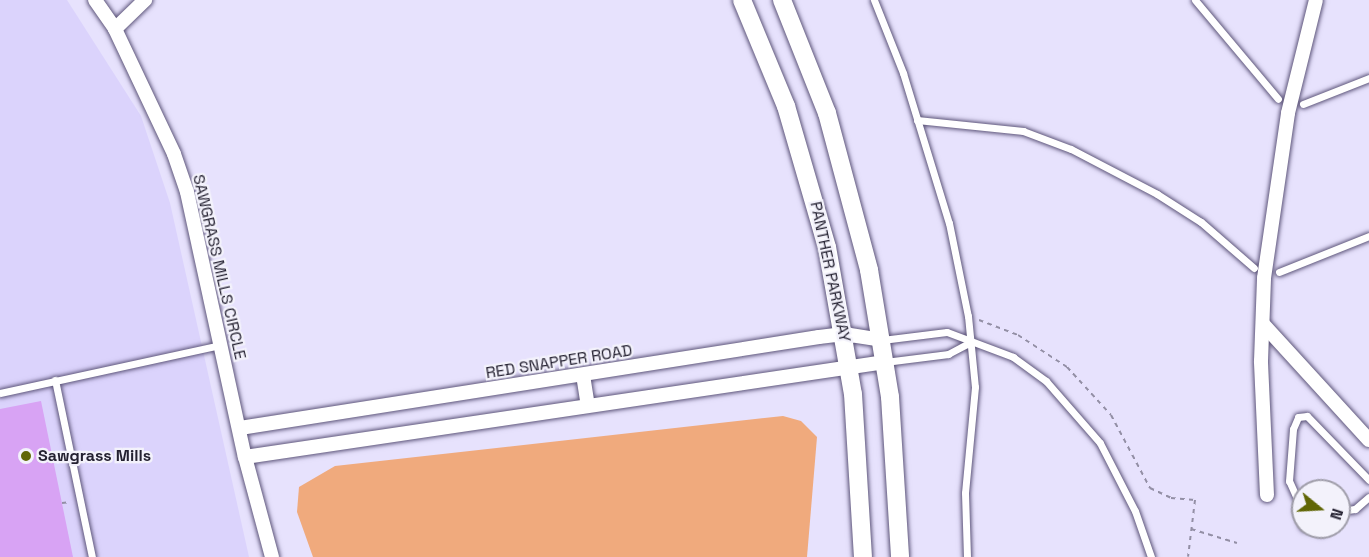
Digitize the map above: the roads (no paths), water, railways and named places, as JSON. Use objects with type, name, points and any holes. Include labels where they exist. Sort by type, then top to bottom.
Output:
[{"type":"main road","points":[[782,0],[815,80],[849,186],[882,340],[900,557]]},
{"type":"main road","name":"PANTHER PARKWAY","points":[[746,1],[798,140],[827,248],[849,365],[863,557]]},
{"type":"street","points":[[115,29],[145,0]]},
{"type":"street","points":[[1268,495],[1263,324],[1266,264],[1285,129],[1316,0]]},
{"type":"street","name":"SAWGRASS MILLS CIRCLE","points":[[99,1],[115,29],[174,154],[206,268],[220,345],[245,457],[272,557]]},
{"type":"street","points":[[1263,324],[1369,440]]},
{"type":"street","name":"RED SNAPPER ROAD","points":[[240,428],[844,334],[882,340]]},
{"type":"street","points":[[245,457],[849,365],[885,362]]},
{"type":"street","points":[[583,375],[588,405]]},
{"type":"lane","points":[[874,0],[917,120],[949,223],[968,316],[975,387],[965,493],[967,557]]},
{"type":"lane","points":[[1195,0],[1278,99]]},
{"type":"lane","points":[[1303,104],[1369,78]]},
{"type":"lane","points":[[917,120],[1023,131],[1071,149],[1158,194],[1201,222],[1254,268]]},
{"type":"lane","points":[[1279,272],[1369,236]]},
{"type":"lane","points":[[882,340],[947,332],[1014,357],[1046,381],[1080,416],[1117,473],[1151,557]]},
{"type":"lane","points":[[885,362],[948,354],[971,342]]},
{"type":"lane","points":[[0,393],[220,345]]},
{"type":"lane","points":[[55,380],[92,557]]},
{"type":"lane","points":[[1291,484],[1289,481],[1293,429],[1298,417],[1307,416],[1369,480]]},
{"type":"lane","points":[[1351,510],[1355,509],[1369,496]]},
{"type":"place","name":"Sawgrass Mills","points":[[26,456]]}]
